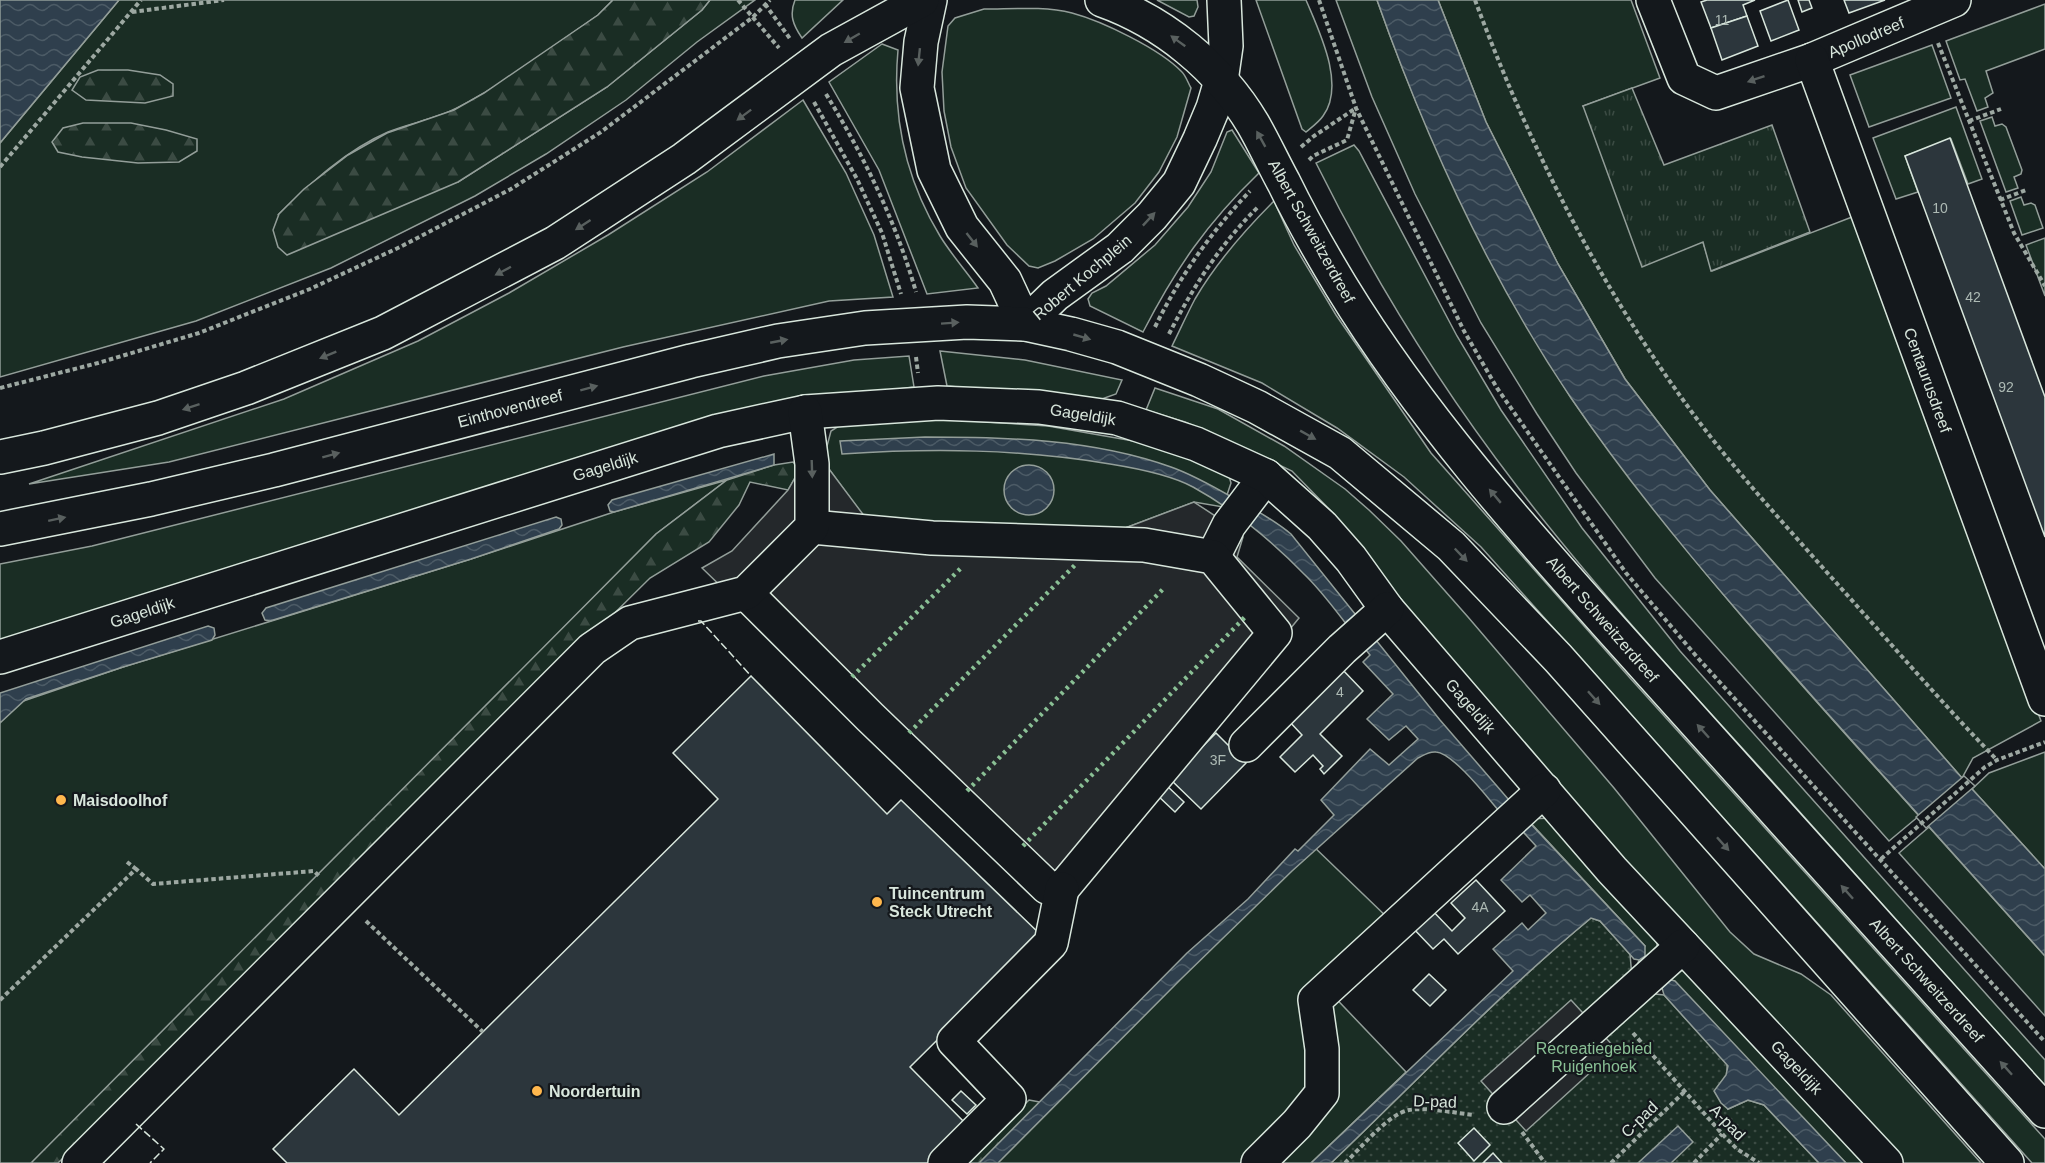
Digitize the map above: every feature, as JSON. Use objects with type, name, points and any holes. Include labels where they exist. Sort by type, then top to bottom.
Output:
[{"type":"main road","points":[[0,457],[44,448],[158,418],[246,388],[383,333],[555,243],[684,159],[831,50],[922,0]]},
{"type":"main road","name":"Robert Kochplein","points":[[930,0],[921,42],[916,88],[934,170],[962,227],[1005,281],[1025,324],[1055,295],[1120,248],[1152,216],[1179,183],[1209,118],[1221,81],[1226,46],[1224,0]]},
{"type":"main road","points":[[1102,0],[1146,19],[1183,45],[1221,81]]},
{"type":"main road","name":"Apollodreef","points":[[1653,0],[1684,78],[1716,93],[1812,60],[1940,5]]},
{"type":"main road","name":"Centaurusdreef","points":[[1812,60],[2045,699]]},
{"type":"main road","name":"Albert Schweitzerdreef","points":[[1221,81],[1251,121],[1341,285],[1385,353],[1442,432],[1623,642],[2045,1112]]},
{"type":"main road","name":"Einthovendreef","points":[[0,530],[263,473],[691,361],[778,341],[865,328],[967,322],[1025,324]]},
{"type":"main road","points":[[1025,324],[1117,347],[1199,380],[1257,407],[1341,453],[1451,546],[1558,658],[2007,1163]]},
{"type":"main road","name":"Gageldijk","points":[[0,657],[718,431],[806,411],[938,403],[1039,407],[1117,418],[1196,444],[1249,497],[1329,534],[1351,559],[1387,609],[1612,870],[1886,1163]]},
{"type":"main road","points":[[79,1163],[592,649],[630,623],[746,592],[812,527],[812,464],[806,411]]},
{"type":"main road","points":[[1213,557],[1249,497]]},
{"type":"main road","points":[[812,527],[932,538],[1144,545],[1213,557],[1275,633],[1062,889],[1051,943],[954,1041],[1009,1099],[945,1163]]},
{"type":"main road","points":[[746,592],[870,717],[1047,887],[1062,889]]},
{"type":"main road","points":[[1246,745],[1342,649],[1387,609]]},
{"type":"main road","points":[[1258,1163],[1297,1124],[1322,1093],[1322,1049],[1315,999],[1544,790]]},
{"type":"main road","points":[[1504,1107],[1683,945]]},
{"type":"path","points":[[0,167],[141,0]]},
{"type":"path","points":[[132,12],[224,0]]},
{"type":"path","points":[[738,0],[803,70],[850,133],[873,177],[914,284],[920,382],[938,403]]},
{"type":"path","points":[[0,388],[98,363],[199,333],[310,289],[400,248],[511,189],[601,132],[753,17],[770,0]]},
{"type":"path","points":[[1319,0],[1356,108],[1464,331],[1497,388],[1626,573],[1697,657],[2045,1042]]},
{"type":"path","points":[[1475,0],[1520,111],[1572,218],[1638,332],[1680,396],[1745,481],[1997,760]]},
{"type":"path","points":[[765,4],[803,70],[857,179],[882,233],[902,296],[916,325]]},
{"type":"path","points":[[1940,5],[1969,121],[2014,233],[2045,286]]},
{"type":"path","points":[[1149,360],[1173,291],[1198,251],[1227,215],[1255,186],[1280,176],[1313,156],[1347,140],[1356,108]]},
{"type":"path","points":[[1149,360],[1164,342],[1188,297],[1220,249],[1314,136],[1356,108]]},
{"type":"path","points":[[1969,121],[2001,109]]},
{"type":"path","points":[[2000,200],[2026,190]]},
{"type":"path","points":[[1881,859],[1985,767],[1997,760],[2045,742]]},
{"type":"path","points":[[127,862],[153,884],[314,871],[483,1032]]},
{"type":"path","points":[[0,1000],[136,869]]},
{"type":"path","name":"A-pad","points":[[1629,1028],[1722,1134],[1737,1149],[1759,1163]]},
{"type":"path","name":"C-pad","points":[[1611,1163],[1684,1092]]},
{"type":"path","name":"D-pad","points":[[1345,1163],[1389,1121],[1410,1110],[1490,1115],[1504,1107]]},
{"type":"path","points":[[1695,1163],[1722,1134]]},
{"type":"green space","points":[[119,0],[613,0],[598,15],[476,98],[440,115],[388,132],[358,148],[316,179],[279,214],[458,182],[607,87],[702,10],[710,0],[755,0],[697,42],[626,100],[546,154],[475,196],[331,268],[196,321],[0,377],[0,143]]},
{"type":"green space","points":[[613,0],[710,0],[702,10],[607,87],[458,182],[287,255],[278,247],[273,230],[279,214],[304,189],[348,155],[387,133],[454,110],[484,93],[598,15]]},
{"type":"green space","points":[[795,0],[843,0],[802,38],[793,20],[792,10]]},
{"type":"green space","points":[[1157,0],[1197,0],[1198,7],[1194,16],[1189,17]]},
{"type":"green space","points":[[1256,0],[1306,0],[1323,42],[1328,58],[1332,89],[1323,116],[1306,132],[1302,129]]},
{"type":"green space","points":[[1336,0],[1377,0],[1417,103],[1462,204],[1513,302],[1570,396],[1634,484],[1710,578],[1919,816],[1889,841],[1655,578],[1576,473],[1537,414],[1481,323],[1415,194],[1372,97]]},
{"type":"green space","points":[[1438,0],[1631,0],[1660,78],[1583,106],[1703,242],[1712,271],[1852,217],[2041,721],[1973,758],[1962,778],[1710,490],[1625,379],[1558,264],[1486,122]]},
{"type":"green space","points":[[2045,4],[2045,49],[1986,71],[1993,93],[1985,98],[1988,107],[1977,111],[1965,79],[1960,80],[1946,41]]},
{"type":"green space","points":[[984,9],[1050,9],[1084,17],[1114,29],[1160,54],[1182,72],[1191,88],[1177,137],[1159,172],[1135,203],[1093,239],[1038,268],[1029,266],[1007,245],[966,188],[951,147],[944,111],[942,72],[948,26],[955,18]]},
{"type":"green space","points":[[882,44],[898,50],[899,123],[918,192],[940,236],[978,288],[927,294],[879,170],[829,82]]},
{"type":"green space","points":[[1932,45],[1951,98],[1869,127],[1850,75]]},
{"type":"green space","points":[[98,70],[128,70],[160,75],[173,84],[173,96],[145,103],[86,100],[72,90],[80,77]]},
{"type":"green space","points":[[1632,88],[1664,165],[1772,125],[1810,232],[1711,271],[1703,242],[1642,267],[1583,106]]},
{"type":"green space","points":[[803,100],[846,173],[874,235],[893,297],[829,301],[623,347],[169,462],[29,484],[284,399],[418,341],[509,293],[608,235],[707,172]]},
{"type":"green space","points":[[1956,107],[1982,179],[1968,184],[1951,139],[1905,156],[1918,192],[1896,199],[1873,138]]},
{"type":"green space","points":[[1992,117],[1995,126],[2002,124],[2006,127],[2022,170],[2021,174],[2014,177],[2018,188],[2006,192],[1980,121]]},
{"type":"green space","points":[[83,123],[131,123],[166,130],[197,139],[197,151],[179,162],[138,163],[58,152],[52,142],[63,128]]},
{"type":"green space","points":[[1232,130],[1259,173],[1208,228],[1194,247],[1143,332],[1090,306],[1088,299],[1092,293],[1106,286],[1155,245],[1188,207],[1211,172],[1227,132]]},
{"type":"green space","points":[[1354,145],[1457,336],[1501,410],[1582,528],[1680,651],[2045,1060],[2045,1086],[1637,631],[1545,522],[1488,447],[1408,329],[1360,247],[1316,163]]},
{"type":"green space","points":[[2021,197],[2024,205],[2031,203],[2035,205],[2043,228],[2022,235],[2010,201]]},
{"type":"green space","points":[[1274,201],[1294,245],[1336,315],[1431,453],[2045,1139],[2045,1163],[2032,1163],[1481,547],[1404,477],[1337,428],[1262,383],[1172,346],[1195,299],[1221,260]]},
{"type":"green space","points":[[2045,238],[2045,296],[2026,245]]},
{"type":"green space","points":[[940,351],[1025,360],[1122,380],[1116,394],[1099,400],[947,386]]},
{"type":"green space","points":[[909,356],[914,387],[814,400],[0,647],[0,564],[92,546],[764,376],[854,360]]},
{"type":"green space","points":[[1155,388],[1218,409],[1284,446],[1345,489],[1369,510],[1401,541],[1468,617],[1614,788],[1730,932],[1754,954],[1801,974],[1831,995],[1981,1163],[1902,1163],[1669,914],[1407,608],[1331,511],[1292,471],[1185,422],[1146,410]]},
{"type":"green space","points":[[853,417],[908,417],[1048,426],[1179,449],[1227,469],[1231,483],[1223,507],[1194,502],[1112,533],[867,521],[823,461],[831,431]]},
{"type":"green space","points":[[793,462],[800,469],[788,490],[750,482],[739,505],[709,542],[650,578],[58,1163],[31,1163],[656,534],[727,480],[774,465]]},
{"type":"green space","points":[[727,480],[656,534],[36,1163],[0,1163],[0,709],[123,667],[614,512]]},
{"type":"green space","points":[[2045,752],[2045,869],[1972,789],[1989,773]]},
{"type":"green space","points":[[1553,818],[1657,941],[1657,948],[1632,977],[1645,946],[1527,819]]},
{"type":"green space","points":[[1929,827],[2045,956],[2045,1016],[1899,853]]},
{"type":"green space","points":[[1311,844],[1391,921],[1325,987],[1406,1072],[1311,1163],[985,1163]]},
{"type":"green space","name":"Recreatiegebied Ruigenhoek","points":[[1591,918],[1600,921],[1630,954],[1632,977],[1646,993],[1664,995],[1727,1064],[1728,1109],[1748,1100],[1764,1105],[1819,1163],[1331,1163],[1491,1007]]},
{"type":"green space","points":[[1677,970],[1689,971],[1868,1163],[1846,1163],[1668,979]]},
{"type":"green space","points":[[1029,1100],[1045,1103],[985,1163],[965,1163]]},
{"type":"shaded area","points":[[823,461],[868,521],[1112,533],[1194,502],[1243,537],[1237,557],[1299,618],[1058,912],[702,568],[732,551],[788,490],[800,469]]},
{"type":"shaded area","points":[[1571,1000],[1616,1049],[1526,1131],[1481,1081]]},
{"type":"water","points":[[0,0],[119,0],[0,143]]},
{"type":"water","points":[[1377,0],[1438,0],[1486,122],[1558,264],[1625,379],[1710,490],[1962,778],[2045,869],[2045,956],[1722,594],[1659,517],[1571,398],[1513,304],[1462,205],[1416,103]]},
{"type":"water","points":[[925,437],[1018,439],[1081,445],[1141,458],[1196,478],[1278,524],[1291,534],[1440,720],[1515,807],[1645,946],[1645,956],[1639,960],[1634,959],[1600,921],[1591,918],[1491,1007],[1331,1163],[1311,1163],[1513,971],[1493,949],[1522,923],[1528,930],[1546,913],[1530,895],[1522,902],[1501,880],[1536,846],[1502,809],[1499,811],[1460,767],[1443,754],[1429,753],[1418,758],[1292,871],[998,1163],[979,1163],[1187,953],[1248,899],[1295,849],[1298,851],[1334,815],[1321,800],[1370,749],[1389,765],[1418,739],[1406,726],[1389,740],[1367,719],[1393,694],[1363,662],[1370,655],[1324,595],[1294,564],[1253,528],[1209,496],[1174,479],[1110,464],[1043,455],[976,451],[842,454],[840,441]]},
{"type":"water","points":[[774,454],[774,465],[614,512],[610,511],[608,505],[612,500]]},
{"type":"water","points":[[1024,465],[1034,465],[1047,472],[1054,485],[1054,495],[1047,508],[1034,515],[1024,515],[1015,511],[1008,504],[1004,495],[1004,485],[1008,476],[1015,469]]},
{"type":"water","points":[[556,517],[561,519],[562,525],[559,529],[471,559],[270,621],[265,620],[262,613],[266,608]]},
{"type":"water","points":[[208,626],[214,628],[215,635],[212,640],[26,699],[0,723],[0,693]]},
{"type":"water","points":[[1668,979],[1675,981],[1846,1163],[1819,1163],[1764,1105],[1748,1100],[1728,1109],[1721,1103],[1714,1091],[1726,1075],[1728,1066],[1664,995],[1662,988]]},
{"type":"water","points":[[1678,1126],[1693,1142],[1671,1163],[1638,1163]]},
{"type":"pier","points":[[1964,776],[1975,786],[1926,828],[1916,817]]},
{"type":"building","points":[[1755,0],[1743,5],[1747,16],[1711,28],[1701,2]]},
{"type":"building","points":[[1788,0],[1799,30],[1771,41],[1760,11]]},
{"type":"building","points":[[1798,0],[1809,0],[1812,8],[1802,12]]},
{"type":"building","points":[[1844,0],[1885,0],[1849,13]]},
{"type":"building","points":[[1747,16],[1758,46],[1722,60],[1711,28]]},
{"type":"building","points":[[1950,138],[2045,397],[2045,537],[1905,156]]},
{"type":"building","points":[[1341,668],[1363,691],[1320,734],[1342,756],[1324,774],[1320,769],[1323,766],[1313,755],[1295,772],[1280,757],[1302,735],[1288,720]]},
{"type":"building","points":[[751,676],[887,814],[901,800],[1042,936],[910,1067],[969,1127],[933,1163],[287,1163],[273,1149],[354,1069],[399,1115],[718,799],[673,753]]},
{"type":"building","points":[[1216,733],[1246,763],[1201,809],[1170,779]]},
{"type":"building","points":[[1165,784],[1184,802],[1175,812],[1156,794]]},
{"type":"building","points":[[1476,880],[1505,911],[1458,954],[1444,939],[1433,949],[1411,926],[1430,908],[1452,931],[1465,918],[1451,903]]},
{"type":"building","points":[[1429,974],[1446,990],[1430,1006],[1413,990]]},
{"type":"building","points":[[961,1091],[976,1105],[967,1114],[952,1100]]},
{"type":"building","points":[[1474,1128],[1490,1145],[1474,1161],[1458,1143]]},
{"type":"building","points":[[1493,1153],[1502,1163],[1483,1163]]},
{"type":"hedge","points":[[909,733],[1075,565]]},
{"type":"hedge","points":[[852,677],[962,567]]},
{"type":"hedge","points":[[967,791],[1165,587]]},
{"type":"hedge","points":[[1023,846],[1245,617]]},
{"type":"fence","points":[[698,621],[701,621],[751,676]]},
{"type":"fence","points":[[136,1124],[164,1149],[150,1163]]},
{"type":"place","name":"Maisdoolhof","points":[[61,800]]},
{"type":"place","name":"Tuincentrum Steck Utrecht","points":[[877,902]]},
{"type":"place","name":"Noordertuin","points":[[537,1091]]}]
